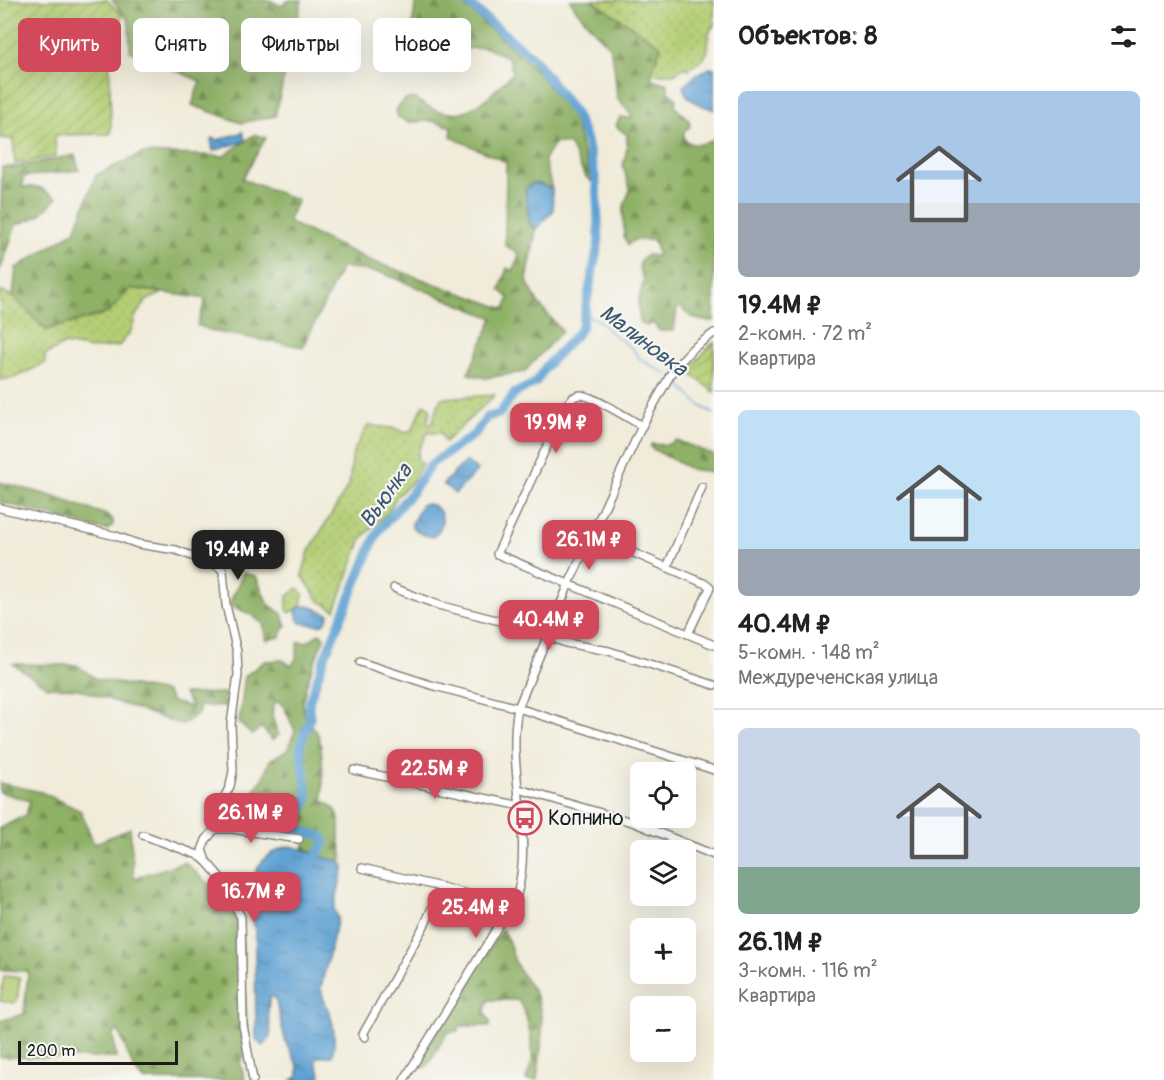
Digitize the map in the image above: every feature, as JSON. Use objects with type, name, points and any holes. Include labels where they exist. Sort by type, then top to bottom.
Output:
[{"type":"street","points":[[404,1080],[517,895],[522,867],[521,806],[514,738],[518,708],[568,585],[642,426],[673,370],[692,349],[714,333]]},
{"type":"street","points":[[642,426],[589,397],[577,396],[571,399],[565,407],[496,554],[714,645]]},
{"type":"street","points":[[666,567],[702,487]]},
{"type":"street","points":[[0,508],[116,536],[138,544],[176,550],[218,566],[223,571],[226,605],[237,652],[238,675],[231,724],[233,771],[220,819],[202,850],[206,861]]},
{"type":"street","points":[[592,535],[708,585],[710,588],[688,634]]},
{"type":"street","points":[[394,588],[438,605],[522,627],[566,643],[609,651],[714,685]]},
{"type":"street","points":[[360,662],[431,685],[518,708],[714,770]]},
{"type":"street","points":[[354,770],[521,806]]},
{"type":"street","points":[[519,789],[635,823],[714,855]]},
{"type":"street","points":[[215,829],[232,829],[298,839]]},
{"type":"street","points":[[143,835],[198,855],[206,861],[219,876],[241,917],[243,1025],[253,1080]]},
{"type":"street","points":[[362,868],[441,886],[511,906]]},
{"type":"street","points":[[365,1037],[363,1034],[424,924],[441,886]]},
{"type":"green space","points":[[0,0],[107,0],[122,15],[121,35],[121,18],[18,18],[18,72],[110,72],[111,134],[55,135],[56,156],[15,164],[13,139],[0,138]]},
{"type":"green space","points":[[112,0],[270,0],[281,6],[289,0],[302,0],[298,18],[241,18],[241,72],[285,72],[275,116],[241,123],[192,105],[200,81],[179,72],[229,72],[229,18],[133,18],[133,52],[130,51],[129,21]]},
{"type":"green space","points":[[416,0],[458,0],[534,67],[573,117],[592,182],[585,176],[569,144],[555,143],[544,159],[552,189],[540,184],[530,225],[536,229],[527,281],[538,303],[562,331],[524,372],[485,378],[468,374],[493,318],[382,273],[342,267],[303,347],[215,332],[197,325],[206,299],[131,288],[108,313],[46,330],[13,296],[16,268],[75,231],[96,175],[143,153],[224,156],[255,134],[266,138],[242,179],[298,200],[288,222],[369,260],[505,309],[509,298],[500,290],[507,268],[513,271],[519,254],[505,245],[506,162],[451,137],[452,127],[433,121],[408,122],[398,117],[396,109],[405,100],[414,98],[444,112],[456,113],[468,110],[490,95],[513,73],[508,57],[484,47],[471,48],[471,18],[413,18]]},
{"type":"green space","points":[[570,0],[592,0],[661,46],[651,74],[652,79],[668,84],[668,92],[676,98],[675,107],[689,120],[690,126],[684,132],[684,139],[695,144],[714,140],[714,321],[695,318],[681,307],[677,308],[674,331],[660,331],[653,323],[647,326],[640,323],[638,303],[644,280],[639,268],[641,260],[647,255],[658,256],[654,240],[634,240],[628,245],[624,237],[623,209],[630,189],[623,167],[627,135],[616,126],[620,117],[630,118],[632,116],[617,98],[610,48]]},
{"type":"green space","points":[[592,0],[714,0],[714,25],[709,33],[708,50],[704,58],[689,69],[685,67],[674,74],[651,74]]},
{"type":"green space","points":[[75,155],[79,170],[23,177],[23,187],[39,187],[57,198],[39,216],[16,225],[0,271],[2,167],[16,167]]},
{"type":"green space","points":[[131,288],[163,293],[147,300],[136,315],[131,331],[119,346],[92,349],[65,344],[45,355],[45,363],[14,378],[0,380],[0,291],[13,296],[46,330],[108,313]]},
{"type":"green space","points":[[714,342],[714,392],[687,371]]},
{"type":"green space","points":[[495,395],[445,442],[441,433],[428,433],[419,449],[417,459],[422,464],[412,482],[397,496],[389,511],[362,538],[335,610],[318,600],[302,575],[309,551],[349,485],[353,452],[368,425],[398,429],[405,433],[412,430],[424,404],[431,409],[427,423],[431,425],[441,398]]},
{"type":"green space","points":[[676,440],[714,455],[714,478],[708,471],[692,470],[651,448],[651,444],[667,445]]},
{"type":"green space","points":[[0,482],[49,495],[109,516],[113,520],[113,525],[107,530],[99,529],[0,502]]},
{"type":"green space","points":[[243,573],[256,576],[267,603],[282,614],[286,625],[280,637],[266,640],[263,624],[250,614],[229,605]]},
{"type":"green space","points":[[298,588],[303,594],[301,606],[290,613],[287,610],[287,597]]},
{"type":"green space","points":[[320,633],[324,638],[307,682],[303,708],[305,716],[317,732],[321,746],[323,801],[334,808],[339,819],[342,860],[330,861],[303,848],[306,836],[293,831],[293,815],[283,822],[270,823],[253,812],[248,803],[262,780],[270,760],[287,750],[295,731],[284,707],[278,701],[273,705],[272,717],[279,735],[272,740],[261,727],[252,735],[239,723],[245,676],[265,661],[283,660],[291,666],[296,659],[298,642],[307,642]]},
{"type":"green space","points":[[13,664],[77,665],[96,679],[166,692],[172,702],[192,707],[184,694],[224,693],[227,706],[200,706],[198,714],[182,725],[79,689],[47,687]]},
{"type":"green space","points":[[0,783],[41,792],[81,811],[94,844],[130,828],[134,878],[185,862],[224,899],[241,927],[248,1051],[240,1062],[245,1080],[144,1080],[134,1069],[118,1030],[113,1034],[116,1058],[0,1057],[0,1021],[24,1014],[28,971],[0,970],[0,828],[26,815],[30,801],[0,792]]},
{"type":"green space","points":[[502,929],[509,941],[516,964],[534,992],[539,1006],[542,1038],[537,1080],[526,1080],[532,1061],[532,1047],[527,1020],[517,1000],[489,1000],[485,1011],[490,1026],[459,1026],[459,1031],[448,1032],[426,1067],[422,1068],[417,1062]]},
{"type":"green space","points":[[4,976],[20,978],[17,1000],[14,1003],[0,1001]]},
{"type":"water","points":[[714,68],[714,110],[691,100],[683,87],[697,74]]},
{"type":"water","points":[[243,132],[245,141],[213,151],[211,139],[218,140]]},
{"type":"water","points":[[532,183],[552,189],[553,211],[536,229],[530,225],[525,190]]},
{"type":"water","points":[[466,461],[478,470],[455,494],[443,484]]},
{"type":"water","points":[[422,504],[435,507],[441,515],[441,526],[433,537],[421,534],[412,527]]},
{"type":"water","points":[[301,606],[309,606],[329,614],[326,622],[320,625],[301,623],[296,610]]},
{"type":"water","points":[[289,846],[337,860],[344,865],[334,909],[338,918],[321,987],[331,1019],[334,1041],[332,1056],[317,1057],[316,1061],[322,1080],[292,1080],[298,1076],[298,1066],[285,1040],[275,997],[270,997],[268,1013],[271,1031],[269,1039],[262,1046],[256,1039],[256,940],[251,893],[260,864],[267,856]]},
{"type":"waterway","name":"Вьюнка","points":[[310,861],[318,854],[325,842],[322,836],[299,830],[297,823],[308,798],[300,746],[310,719],[309,702],[326,654],[375,538],[413,491],[431,464],[475,434],[487,417],[499,414],[515,393],[535,383],[547,365],[578,333],[582,326],[599,240],[596,180],[587,142],[576,115],[534,59],[464,0]]},
{"type":"waterway","name":"Малиновка","points":[[584,314],[598,320],[631,347],[641,360],[667,374]]},
{"type":"waterway","name":"Малиновка","points":[[674,376],[686,392],[714,414]]},
{"type":"place","name":"Копнино","points":[[525,818]]}]
